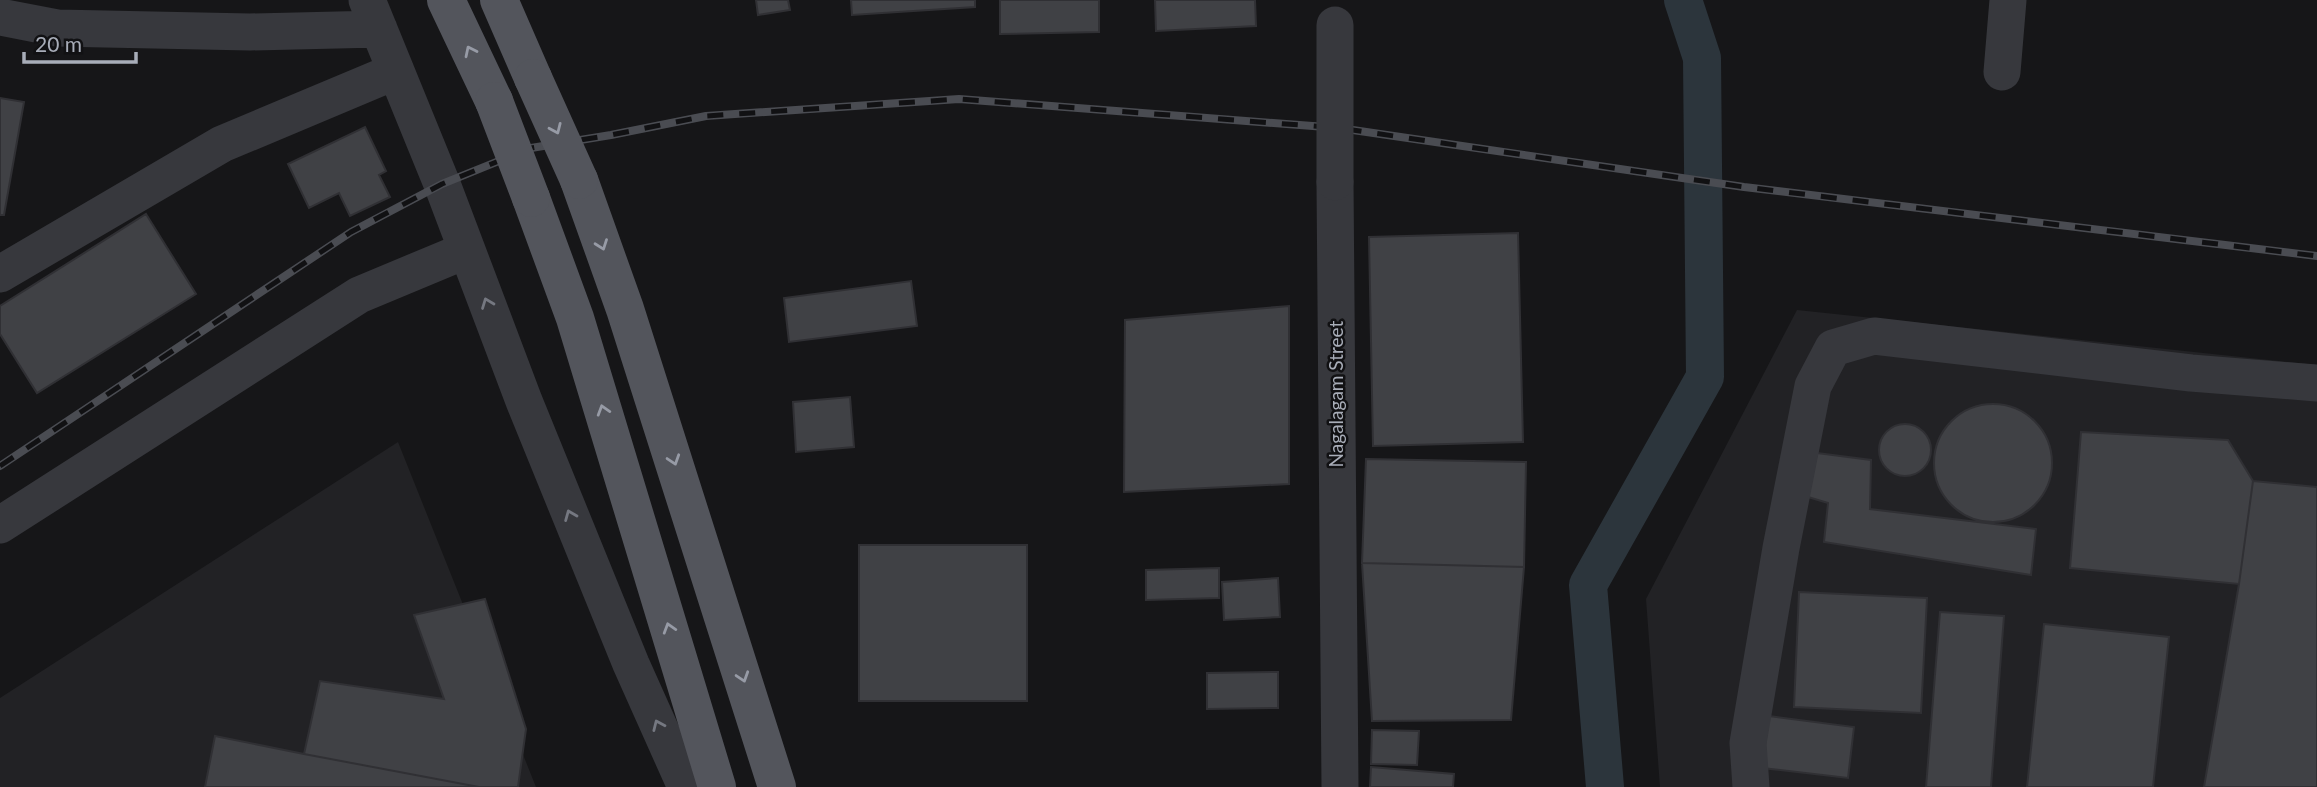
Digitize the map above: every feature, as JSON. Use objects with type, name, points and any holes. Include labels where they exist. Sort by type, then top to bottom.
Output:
[{"type":"main road","points":[[446,0],[494,101],[575,318],[717,787]]},
{"type":"main road","points":[[499,0],[579,180],[629,322],[777,787]]},
{"type":"street","points":[[2002,72],[2008,0]]},
{"type":"street","name":"Nagalagam Street","points":[[1335,12],[1340,787]]},
{"type":"street","points":[[0,18],[57,28],[250,32],[373,15],[524,401],[632,664],[686,787]]},
{"type":"street","points":[[0,274],[222,144],[396,71]]},
{"type":"street","points":[[0,525],[359,295],[467,250]]},
{"type":"street","points":[[1751,787],[1748,743],[1781,548],[1812,386],[1833,348],[1874,336],[2191,373],[2317,383]]},
{"type":"shaded area","points":[[1797,310],[2317,365],[2317,787],[1660,787],[1646,599]]},
{"type":"shaded area","points":[[398,442],[536,787],[0,787],[0,698]]},
{"type":"building","points":[[756,0],[788,0],[790,10],[758,15]]},
{"type":"building","points":[[851,0],[975,0],[975,7],[852,15]]},
{"type":"building","points":[[1000,0],[1099,0],[1099,32],[1000,34]]},
{"type":"building","points":[[1155,0],[1255,0],[1256,26],[1156,31]]},
{"type":"building","points":[[0,98],[24,102],[4,215],[0,215]]},
{"type":"building","points":[[365,127],[386,171],[379,175],[390,197],[350,216],[339,193],[309,208],[288,164]]},
{"type":"building","points":[[146,214],[196,294],[37,393],[0,334],[0,306]]},
{"type":"building","points":[[1518,233],[1523,442],[1373,446],[1369,237]]},
{"type":"building","points":[[911,281],[917,326],[789,342],[784,298]]},
{"type":"building","points":[[1289,306],[1289,484],[1124,492],[1125,320]]},
{"type":"building","points":[[850,397],[854,447],[796,452],[793,402]]},
{"type":"building","points":[[1993,404],[2016,408],[2035,421],[2048,440],[2052,463],[2048,486],[2035,505],[2016,518],[1993,522],[1970,518],[1951,505],[1938,486],[1934,463],[1938,440],[1951,421],[1970,408]]},
{"type":"building","points":[[1905,424],[1924,431],[1931,450],[1924,469],[1905,476],[1886,469],[1879,450],[1886,431]]},
{"type":"building","points":[[2081,432],[2228,440],[2253,481],[2239,584],[2070,568]]},
{"type":"building","points":[[1817,453],[1871,460],[1870,509],[2036,529],[2031,575],[1824,542],[1828,503],[1808,497]]},
{"type":"building","points":[[1366,459],[1526,462],[1524,567],[1362,563]]},
{"type":"building","points":[[2253,481],[2317,487],[2317,787],[2204,787],[2239,584]]},
{"type":"building","points":[[859,545],[1027,545],[1027,701],[859,701]]},
{"type":"building","points":[[1362,563],[1524,567],[1511,720],[1372,721]]},
{"type":"building","points":[[1219,568],[1219,598],[1146,600],[1146,570]]},
{"type":"building","points":[[1278,578],[1280,617],[1224,620],[1222,582]]},
{"type":"building","points":[[1799,592],[1927,598],[1921,713],[1794,707]]},
{"type":"building","points":[[485,599],[526,729],[518,787],[479,787],[304,754],[320,681],[444,699],[414,615]]},
{"type":"building","points":[[1940,612],[2004,616],[1991,787],[1926,787]]},
{"type":"building","points":[[2044,624],[2169,637],[2153,787],[2027,787]]},
{"type":"building","points":[[1278,672],[1278,708],[1207,709],[1207,673]]},
{"type":"building","points":[[1769,716],[1854,727],[1848,778],[1762,768]]},
{"type":"building","points":[[1372,730],[1419,731],[1417,765],[1371,764]]},
{"type":"building","points":[[215,736],[304,754],[479,787],[205,787]]},
{"type":"building","points":[[1371,767],[1454,774],[1453,787],[1370,787]]},
{"type":"waterway","points":[[1605,787],[1588,585],[1705,377],[1702,58],[1683,0]]},
{"type":"railway","points":[[0,466],[351,232],[442,184],[531,148],[706,116],[959,99],[1339,128],[1744,187],[2317,256]]}]
